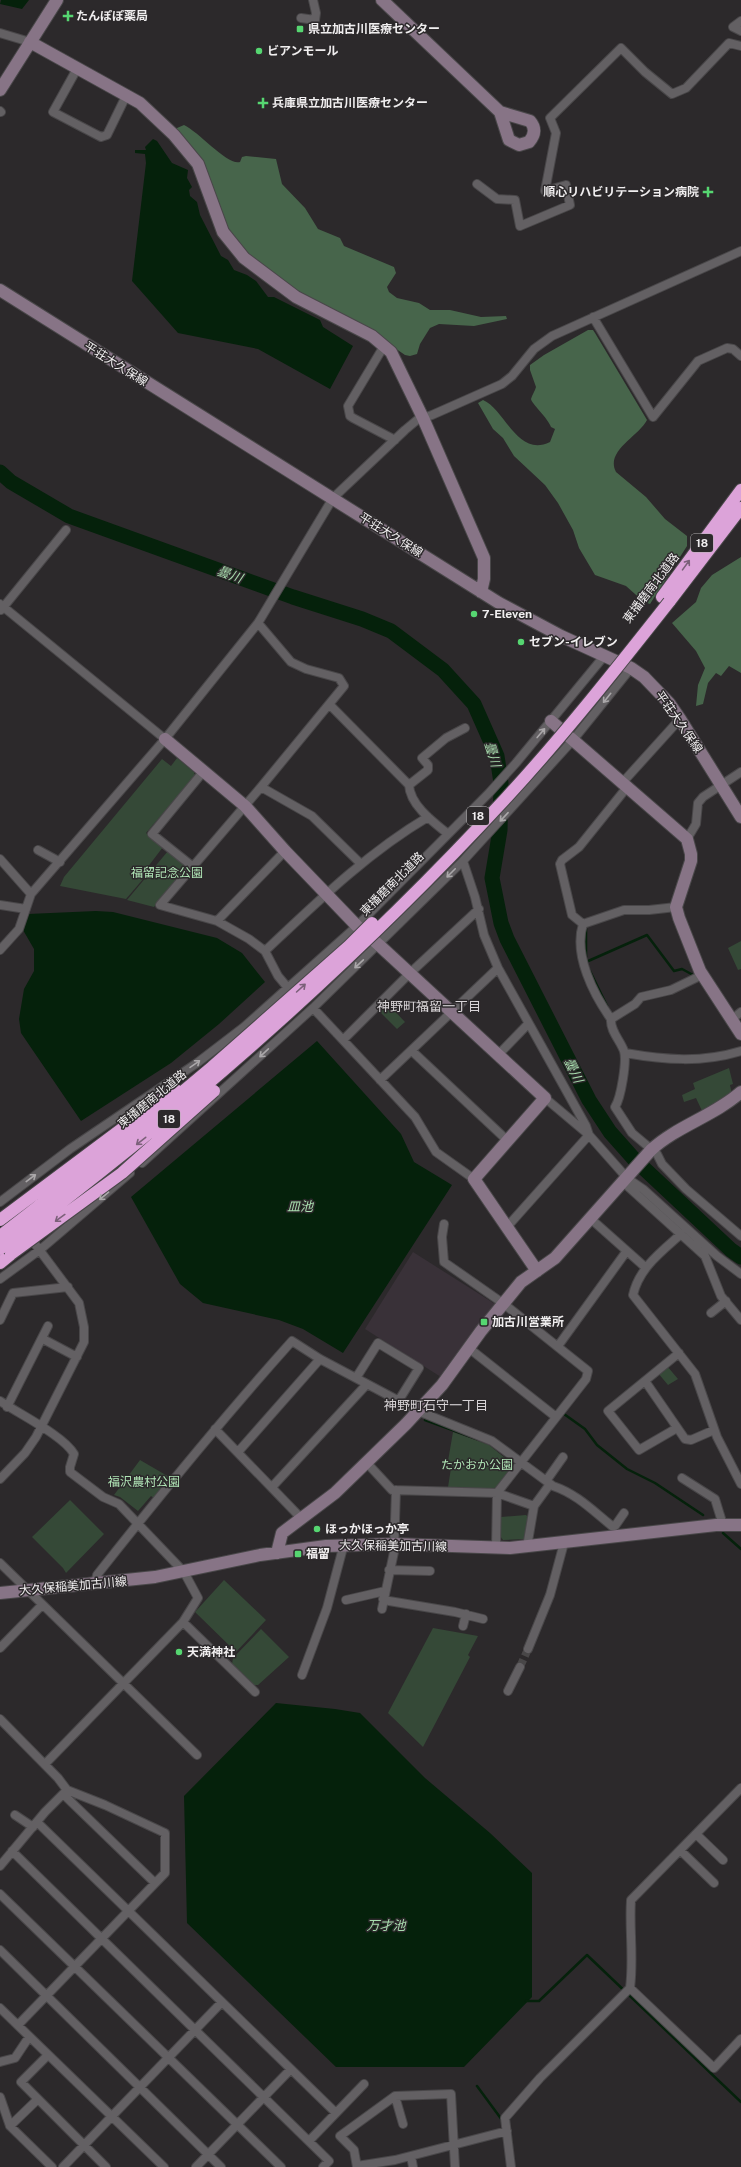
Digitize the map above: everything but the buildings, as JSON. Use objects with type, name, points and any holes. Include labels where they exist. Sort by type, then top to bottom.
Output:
[{"type":"highway","name":"東播磨南北道路","points":[[0,1236],[138,1129],[349,946],[495,797],[666,600],[741,490]]},
{"type":"highway","name":"東播磨南北道路","points":[[0,1249],[146,1138],[218,1076],[329,978],[452,855],[507,796],[583,709],[666,600],[741,508]]},
{"type":"highway","name":"18","points":[[0,1263],[137,1159],[223,1082],[329,978]]},
{"type":"highway","name":"18","points":[[0,1220],[272,1014]]},
{"type":"street","points":[[0,90],[57,0]]},
{"type":"street","points":[[302,18],[315,20],[316,13],[313,0]]},
{"type":"street","points":[[382,0],[500,112]]},
{"type":"street","points":[[741,21],[734,27],[741,31]]},
{"type":"street","points":[[0,34],[30,42],[78,67],[140,103],[166,127],[198,164],[223,232],[244,258],[296,297],[372,336],[384,346],[397,363],[424,418],[484,558],[484,579],[481,592]]},
{"type":"street","points":[[478,184],[497,199],[515,200],[520,226],[570,205],[566,185],[545,192],[556,133],[550,118],[621,48],[645,72],[672,94],[686,88],[729,43],[741,46]]},
{"type":"street","points":[[78,67],[54,112],[101,137],[107,135],[126,94]]},
{"type":"street","points":[[1,947],[19,929],[32,894],[165,739],[258,623],[333,498],[416,420],[424,418],[502,384],[512,376],[534,349],[546,340],[593,317],[741,251]]},
{"type":"street","name":"平荘大久保線","points":[[0,292],[333,498],[481,592],[561,636],[631,668],[657,690],[680,719],[741,818]]},
{"type":"street","points":[[593,317],[654,418],[698,361],[727,348],[733,349],[741,356]]},
{"type":"street","points":[[384,346],[348,406],[348,410],[353,418],[395,440]]},
{"type":"street","points":[[66,530],[1,607],[165,739],[245,806],[285,851],[357,926],[451,1013],[499,1054],[545,1098],[589,1136],[625,1180],[705,1256],[722,1296],[741,1320]]},
{"type":"street","points":[[258,623],[291,662],[306,669],[339,678],[343,681],[344,686],[160,906],[217,921],[249,939],[265,951],[278,976],[288,988]]},
{"type":"street","points":[[0,1479],[25,1453],[40,1427],[84,1342],[84,1327],[79,1303],[41,1249],[0,1201],[70,1149],[197,1063],[244,1026],[357,926],[489,793],[516,763],[605,655]]},
{"type":"street","points":[[0,1279],[41,1249],[184,1127],[379,945],[463,861],[520,800],[573,740],[631,668]]},
{"type":"street","points":[[329,704],[408,785],[409,792],[428,817],[448,834]]},
{"type":"street","points":[[583,924],[572,915],[560,862],[579,847],[625,784],[680,719]]},
{"type":"street","points":[[551,721],[687,839],[691,854],[676,907],[679,918],[702,975],[741,1034]]},
{"type":"street","points":[[408,785],[428,770],[428,764],[422,758],[446,738],[465,728]]},
{"type":"street","points":[[192,866],[152,834],[203,772]]},
{"type":"street","points":[[687,839],[696,824],[698,802],[703,797],[741,772]]},
{"type":"street","points":[[261,787],[312,816],[361,864]]},
{"type":"street","points":[[265,951],[326,893],[361,864],[401,833],[428,817]]},
{"type":"street","points":[[38,850],[60,862]]},
{"type":"street","points":[[217,921],[285,851]]},
{"type":"street","points":[[0,859],[32,894]]},
{"type":"street","points":[[463,861],[478,909],[484,935],[498,968],[586,1126],[589,1136]]},
{"type":"street","points":[[0,905],[26,909]]},
{"type":"street","points":[[583,924],[624,910],[649,910],[676,907]]},
{"type":"street","points":[[343,1040],[409,974],[478,909]]},
{"type":"street","points":[[583,924],[581,931],[582,963],[611,1020],[612,1028],[625,1053],[621,1092],[615,1107],[632,1133],[651,1150],[686,1189],[741,1236]]},
{"type":"street","points":[[380,1080],[498,968]]},
{"type":"street","points":[[611,1020],[635,1004],[641,996],[671,990],[702,975]]},
{"type":"street","points":[[313,1008],[415,1117],[436,1152],[474,1179],[536,1271]]},
{"type":"street","points":[[731,1020],[741,1012]]},
{"type":"street","points":[[499,1054],[528,1024]]},
{"type":"street","points":[[625,1053],[651,1058],[688,1060],[708,1059],[741,1050]]},
{"type":"street","points":[[412,1051],[508,1141]]},
{"type":"street","points":[[277,1552],[282,1533],[335,1493],[418,1411],[442,1386],[522,1282],[555,1258],[661,1140],[719,1109],[741,1092]]},
{"type":"street","points":[[474,1179],[545,1098]]},
{"type":"street","points":[[507,1227],[589,1136]]},
{"type":"street","points":[[625,1180],[643,1188],[717,1256],[741,1274]]},
{"type":"street","points":[[590,1220],[645,1268]]},
{"type":"street","points":[[444,1224],[442,1237],[444,1262],[504,1304],[558,1346],[588,1371],[589,1374],[497,1493],[496,1549]]},
{"type":"street","points":[[681,1234],[645,1268],[635,1285],[633,1295],[697,1378],[714,1430],[741,1484]]},
{"type":"street","points":[[558,1346],[626,1252]]},
{"type":"street","points":[[0,1320],[14,1294],[68,1287]]},
{"type":"street","points":[[711,1313],[726,1301]]},
{"type":"street","points":[[8,1407],[43,1339],[48,1326]]},
{"type":"street","points":[[43,1339],[77,1357]]},
{"type":"street","points":[[95,1584],[97,1575],[138,1523],[215,1429],[292,1340],[320,1359],[418,1411],[492,1441],[548,1482],[583,1501],[612,1526],[615,1526],[624,1513]]},
{"type":"street","points":[[356,1378],[378,1343],[419,1368],[398,1400]]},
{"type":"street","points":[[470,1349],[556,1417]]},
{"type":"street","points":[[677,1428],[639,1450],[608,1411],[679,1353]]},
{"type":"street","points":[[238,1452],[320,1359]]},
{"type":"street","points":[[645,1381],[685,1439],[691,1440],[714,1430]]},
{"type":"street","points":[[272,1487],[367,1384]]},
{"type":"street","points":[[0,1401],[63,1441],[74,1454],[70,1472],[103,1497],[119,1504],[184,1572],[198,1598],[182,1622],[45,1764]]},
{"type":"street","points":[[215,1429],[301,1518]]},
{"type":"street","points":[[527,1548],[534,1506],[563,1457]]},
{"type":"street","points":[[367,1463],[392,1490],[497,1493],[534,1506]]},
{"type":"street","points":[[682,1478],[715,1499],[723,1525]]},
{"type":"street","points":[[382,1609],[394,1544],[396,1490]]},
{"type":"street","name":"大久保稲美加古川線","points":[[0,1593],[95,1584],[184,1572],[277,1552],[344,1544],[394,1544],[496,1549],[527,1548],[723,1525],[741,1525]]},
{"type":"street","points":[[528,1649],[550,1595],[564,1543]]},
{"type":"street","points":[[302,1675],[327,1608],[344,1544]]},
{"type":"street","points":[[0,1563],[197,1755]]},
{"type":"street","points":[[389,1570],[430,1571]]},
{"type":"street","points":[[346,1600],[384,1595]]},
{"type":"street","points":[[384,1595],[389,1601],[466,1614],[483,1619]]},
{"type":"street","points":[[0,1648],[42,1605]]},
{"type":"street","points":[[463,1626],[466,1614]]},
{"type":"street","points":[[182,1622],[255,1692]]},
{"type":"street","points":[[508,1691],[520,1667]]},
{"type":"street","points":[[0,1718],[45,1764],[65,1792],[155,1883]]},
{"type":"street","points":[[511,2167],[505,2118],[540,2078],[630,1988],[632,1973],[630,1917],[631,1900],[741,1788]]},
{"type":"street","points":[[0,1866],[35,1824],[65,1792]]},
{"type":"street","points":[[18,2025],[76,1967],[128,1910],[165,1873],[165,1833],[105,1805],[65,1792]]},
{"type":"street","points":[[14,1815],[35,1824],[128,1910],[220,2003],[336,2113]]},
{"type":"street","points":[[696,1834],[723,1860]]},
{"type":"street","points":[[680,1850],[714,1883]]},
{"type":"street","points":[[12,1851],[329,2160],[323,2167]]},
{"type":"street","points":[[0,1894],[282,2167]]},
{"type":"street","points":[[0,1950],[221,2167]]},
{"type":"street","points":[[630,1988],[714,2068],[741,2039]]},
{"type":"street","points":[[63,2167],[220,2003]]},
{"type":"street","points":[[0,2008],[164,2167]]},
{"type":"street","points":[[0,2062],[15,2058],[30,2037]]},
{"type":"street","points":[[48,2055],[21,2082],[83,2146],[106,2167]]},
{"type":"street","points":[[196,2167],[290,2070]]},
{"type":"street","points":[[309,2140],[364,2084]]},
{"type":"street","points":[[455,2167],[454,2145],[451,2094],[395,2096],[340,2136],[354,2150],[357,2167],[411,2156],[454,2145],[507,2131]]},
{"type":"street","points":[[395,2096],[403,2124]]},
{"type":"street","points":[[0,2097],[10,2126],[52,2167]]},
{"type":"street","points":[[10,2126],[38,2099]]},
{"type":"street","points":[[411,2156],[413,2167]]},
{"type":"shaded area","points":[[184,125],[221,154],[235,162],[240,162],[242,157],[246,156],[276,159],[282,184],[305,208],[318,229],[340,238],[344,246],[394,267],[396,273],[387,287],[389,292],[397,298],[419,303],[430,310],[450,310],[481,317],[506,316],[507,319],[474,326],[439,324],[430,328],[420,344],[417,354],[410,356],[405,355],[386,342],[310,300],[255,262],[239,245],[227,228],[176,131],[177,128]]},
{"type":"shaded area","points":[[588,330],[593,330],[595,333],[647,420],[643,426],[624,444],[615,457],[614,464],[616,472],[646,497],[665,519],[687,536],[687,546],[650,604],[644,602],[626,586],[595,575],[579,548],[573,530],[558,503],[545,485],[514,456],[503,438],[493,429],[478,403],[483,400],[491,405],[520,438],[529,443],[539,445],[550,442],[555,429],[551,427],[547,419],[531,399],[536,387],[530,370],[530,365],[544,355]]},
{"type":"shaded area","points":[[741,557],[741,673],[729,666],[721,676],[716,673],[708,683],[703,704],[696,706],[698,685],[705,668],[696,651],[672,623],[696,602],[701,588],[712,575]]},
{"type":"shaded area","points":[[413,1252],[495,1304],[463,1352],[441,1377],[365,1329]]},
{"type":"green space","points":[[177,758],[194,772],[195,776],[146,833],[163,847],[147,868],[150,871],[126,899],[60,886],[64,877],[162,759],[171,766]]},
{"type":"green space","name":"福留記念公園","points":[[168,851],[185,865],[186,869],[154,907],[127,900]]},
{"type":"green space","points":[[741,941],[741,969],[738,970],[728,948]]},
{"type":"green space","points":[[386,1002],[405,1022],[397,1029],[378,1010]]},
{"type":"green space","points":[[729,1068],[733,1084],[730,1085],[732,1095],[703,1113],[696,1098],[684,1102],[682,1095],[695,1089],[693,1083]]},
{"type":"green space","points":[[667,1366],[678,1379],[668,1385],[658,1373]]},
{"type":"green space","name":"たかおか公園","points":[[453,1432],[489,1445],[515,1466],[497,1487],[492,1489],[448,1487],[452,1462],[448,1461]]},
{"type":"green space","name":"福沢農村公園","points":[[140,1460],[171,1478],[155,1499],[151,1496],[138,1511],[120,1497],[114,1495]]},
{"type":"green space","points":[[70,1500],[104,1534],[66,1573],[63,1568],[32,1537]]},
{"type":"green space","points":[[526,1515],[528,1517],[525,1539],[503,1540],[500,1536],[501,1517]]},
{"type":"green space","points":[[224,1580],[266,1620],[236,1652],[195,1612]]},
{"type":"green space","points":[[433,1628],[478,1636],[468,1655],[470,1657],[423,1747],[388,1713]]},
{"type":"green space","points":[[261,1629],[289,1657],[258,1685],[254,1685],[232,1664],[233,1658]]},
{"type":"water","points":[[1,0],[29,0],[22,9],[0,4]]},
{"type":"water","points":[[153,139],[157,141],[172,163],[188,170],[187,178],[192,187],[189,190],[190,196],[197,202],[200,215],[221,256],[228,260],[234,270],[247,275],[256,281],[268,297],[274,297],[320,320],[323,327],[353,346],[330,389],[258,349],[178,333],[132,281],[146,163],[145,154],[135,153],[135,150],[146,150],[145,147]]},
{"type":"water","points":[[96,911],[113,912],[217,938],[242,953],[265,982],[219,1024],[171,1063],[81,1121],[21,1033],[19,1019],[24,989],[34,971],[34,949],[23,930],[28,914]]},
{"type":"water","name":"皿池","points":[[317,1041],[401,1134],[414,1162],[452,1185],[343,1353],[303,1329],[279,1320],[203,1303],[180,1284],[131,1197]]},
{"type":"water","name":"万才池","points":[[276,1703],[360,1713],[425,1778],[490,1833],[532,1873],[532,1997],[464,2067],[336,2067],[187,1923],[184,1796]]},
{"type":"waterway","name":"曇川","points":[[0,472],[11,482],[69,516],[293,597],[362,619],[391,631],[443,670],[474,704],[497,756],[501,783],[500,830],[492,878],[501,923],[507,939],[589,1100],[610,1132],[634,1159],[731,1250],[741,1257]]},
{"type":"waterway","points":[[586,929],[586,958]]},
{"type":"waterway","points":[[586,962],[647,935],[674,971],[682,969],[695,976]]},
{"type":"waterway","points":[[588,967],[607,1006]]},
{"type":"waterway","points":[[564,1414],[585,1429],[597,1445],[627,1469],[655,1483],[703,1515]]},
{"type":"waterway","points":[[425,1420],[477,1439]]},
{"type":"waterway","points":[[723,1533],[741,1549]]},
{"type":"waterway","points":[[526,2001],[539,2001],[587,1955],[741,2102]]},
{"type":"waterway","points":[[477,2086],[502,2120]]},
{"type":"tunnel","points":[[520,1667],[528,1649]]},
{"type":"place","name":"たんぽぽ薬局","points":[[68,16]]},
{"type":"place","name":"県立加古川医療センター","points":[[300,29]]},
{"type":"place","name":"ビアンモール","points":[[259,51]]},
{"type":"place","name":"兵庫県立加古川医療センター","points":[[263,103]]},
{"type":"place","name":"順心リハビリテーション病院","points":[[708,192]]},
{"type":"place","name":"7-Eleven","points":[[474,614]]},
{"type":"place","name":"セブン-イレブン","points":[[521,642]]},
{"type":"place","name":"加古川営業所","points":[[484,1322]]},
{"type":"place","name":"ほっかほっか亭","points":[[317,1529]]},
{"type":"place","name":"福留","points":[[298,1554]]},
{"type":"place","name":"天満神社","points":[[179,1652]]},
{"type":"district","name":"神野町福留一丁目","points":[[429,1006]]},
{"type":"district","name":"神野町石守一丁目","points":[[436,1405]]}]
